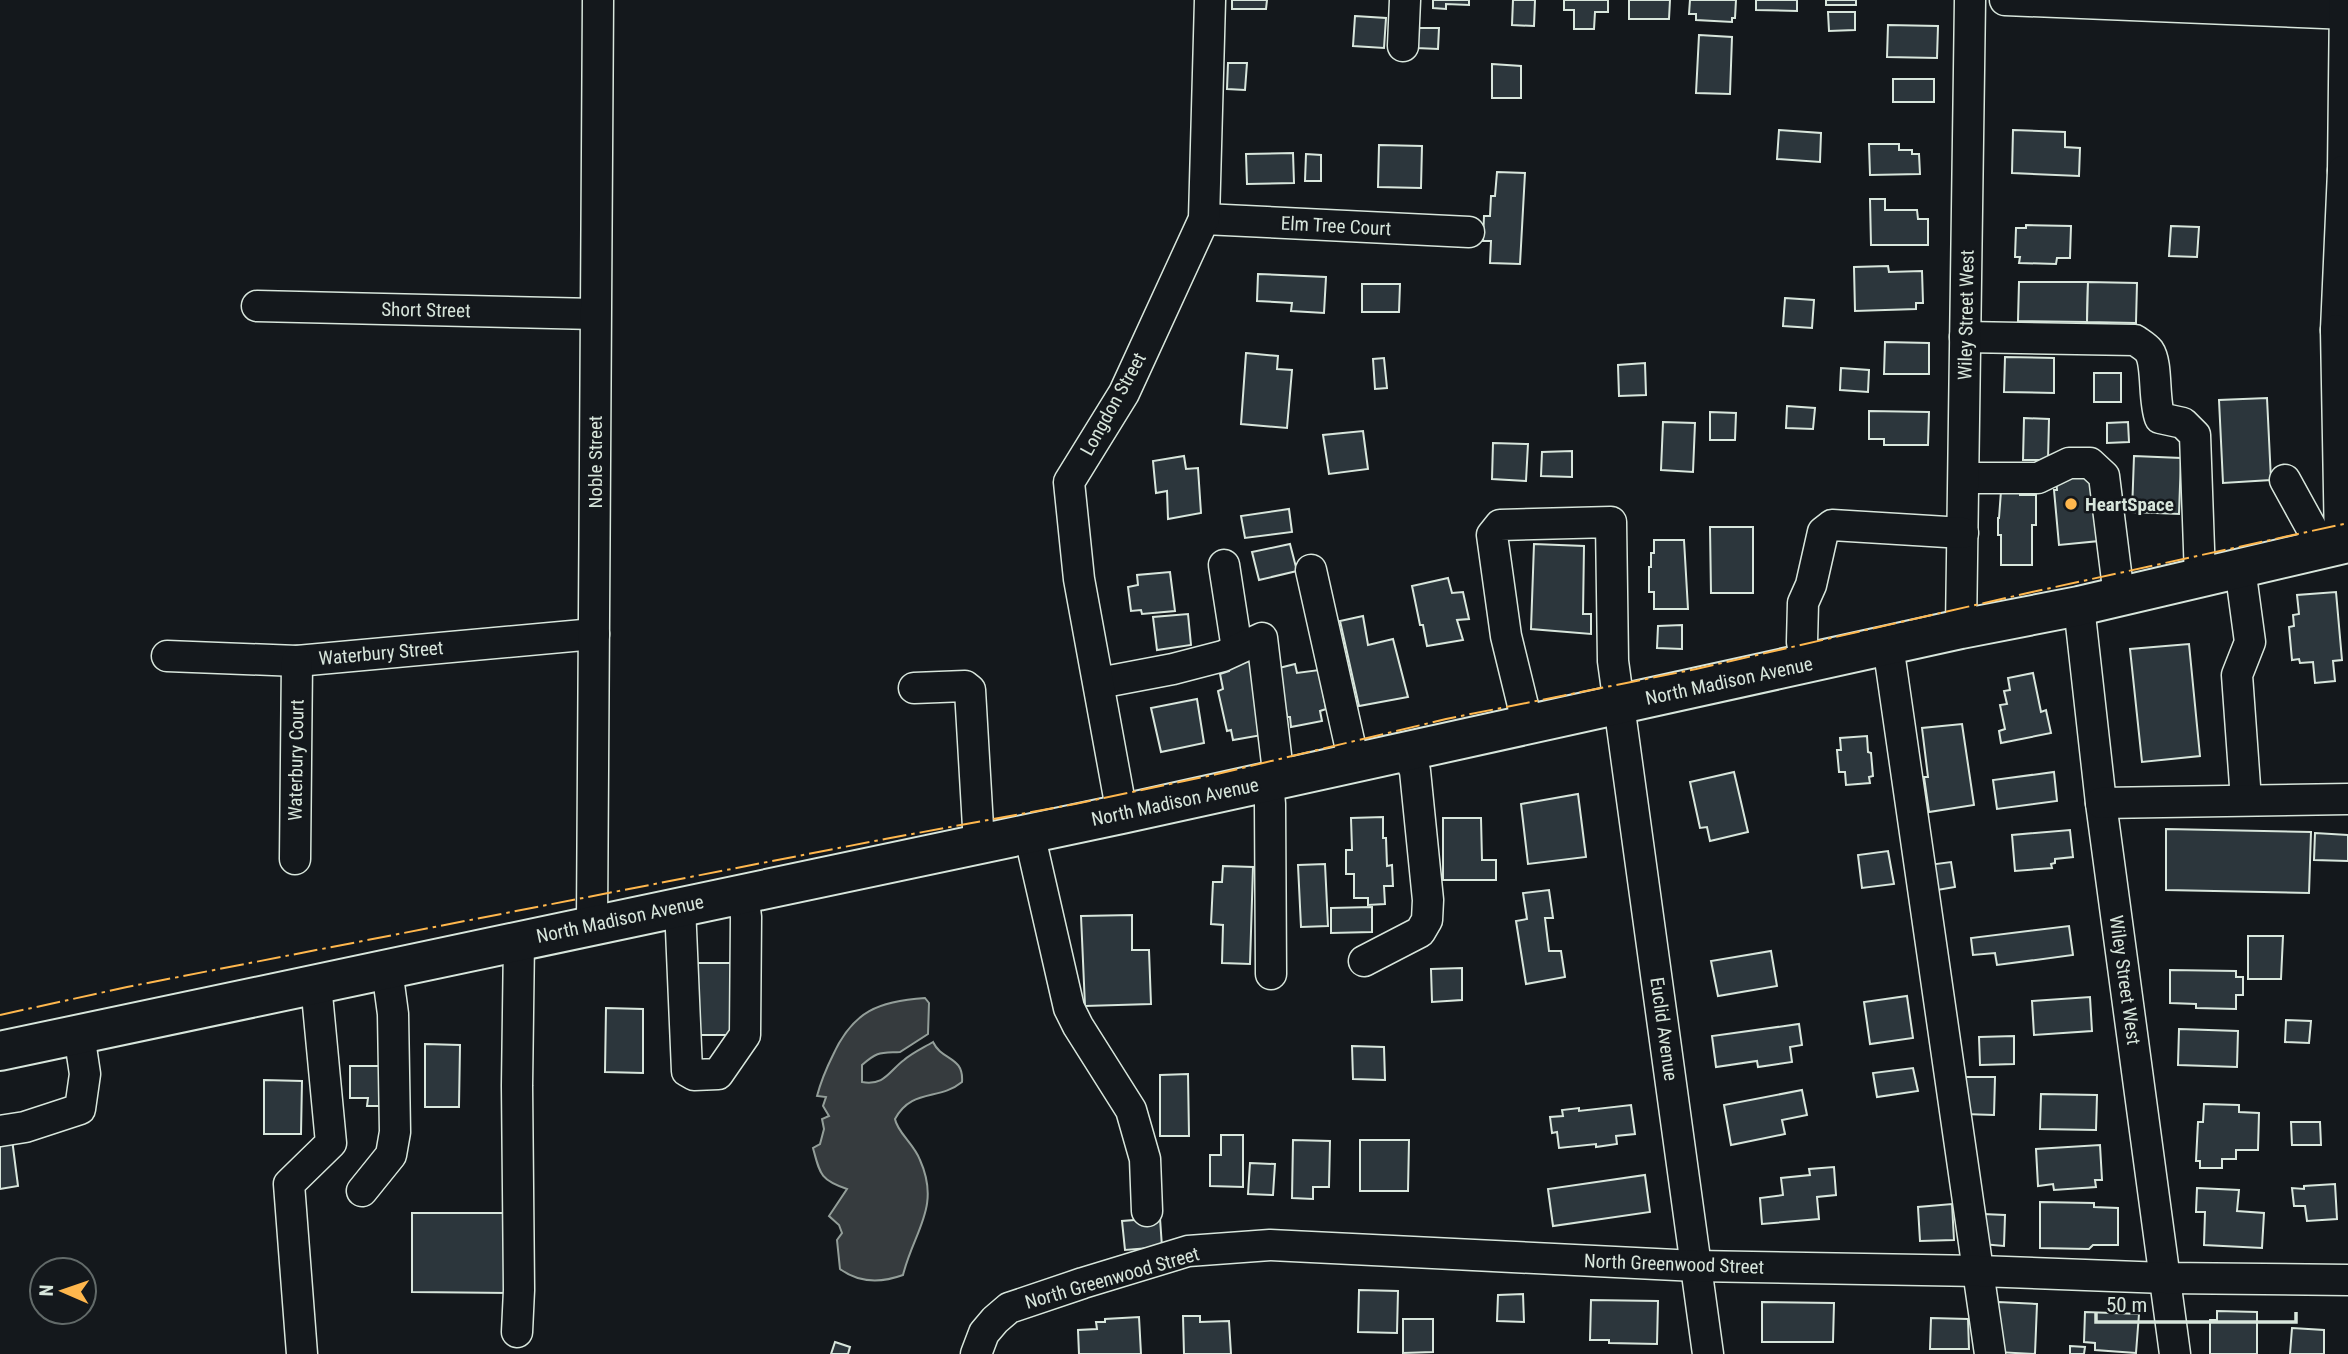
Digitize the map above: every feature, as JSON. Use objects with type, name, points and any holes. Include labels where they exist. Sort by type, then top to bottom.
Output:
[{"type":"main road","name":"North Madison Avenue","points":[[0,1051],[1354,764],[1961,629],[2079,606],[2337,545]]},
{"type":"street","name":"Noble Street","points":[[592,925],[598,0]]},
{"type":"street","name":"Longdon Street","points":[[1122,814],[1079,579],[1069,482],[1124,393],[1204,219],[1210,0]]},
{"type":"street","points":[[1403,47],[1405,0]]},
{"type":"street","name":"Wiley Street West","points":[[1961,629],[1970,0]]},
{"type":"street","points":[[2006,0],[2346,9],[2337,545]]},
{"type":"street","name":"Elm Tree Court","points":[[1204,219],[1469,232]]},
{"type":"street","name":"Short Street","points":[[257,306],[595,314]]},
{"type":"street","points":[[1965,337],[2135,340],[2149,351],[2154,368],[2155,405],[2160,418],[2183,423],[2195,435],[2200,577]]},
{"type":"street","points":[[1964,478],[2038,478],[2069,463],[2090,463],[2104,476],[2119,596]]},
{"type":"street","points":[[2285,480],[2337,545]]},
{"type":"street","name":"Euclid Avenue","points":[[1528,726],[1506,636],[1492,535],[1500,525],[1612,522],[1613,661],[1708,1354]]},
{"type":"street","points":[[1807,664],[1802,642],[1803,603],[1811,585],[1823,532],[1832,525],[1962,533]]},
{"type":"street","points":[[1224,565],[1237,649]]},
{"type":"street","points":[[2240,568],[2250,642],[2237,675],[2246,800]]},
{"type":"street","points":[[1311,570],[1354,764]]},
{"type":"street","name":"Wiley Street West","points":[[2079,606],[2101,803],[2175,1354]]},
{"type":"street","name":"Waterbury Street","points":[[167,656],[297,661],[594,634]]},
{"type":"street","points":[[1098,684],[1223,656],[1262,638],[1273,781],[1270,804],[1271,974]]},
{"type":"street","points":[[1888,645],[1990,1354]]},
{"type":"street","name":"Waterbury Court","points":[[295,859],[297,661]]},
{"type":"street","points":[[915,688],[965,686],[970,690],[979,844]]},
{"type":"street","points":[[1364,961],[1420,932],[1427,920],[1428,900],[1415,771],[1407,752]]},
{"type":"street","points":[[2101,803],[2348,799]]},
{"type":"street","points":[[1029,833],[1069,1008],[1131,1110],[1145,1159],[1147,1211]]},
{"type":"street","points":[[680,906],[687,1071],[694,1075],[718,1074],[745,1035],[746,917],[743,893]]},
{"type":"street","points":[[517,1332],[519,940]]},
{"type":"street","points":[[362,1191],[391,1155],[395,1132],[393,1014],[387,968]]},
{"type":"street","points":[[302,1354],[289,1184],[331,1143],[316,984]]},
{"type":"street","points":[[0,1131],[25,1127],[80,1109],[85,1074],[79,1034]]},
{"type":"street","name":"North Greenwood Street","points":[[976,1354],[984,1333],[1009,1308],[1188,1251],[1270,1245],[1696,1266],[2348,1280]]},
{"type":"shaded area","points":[[925,998],[929,1003],[928,1034],[900,1052],[872,1057],[862,1065],[862,1082],[881,1080],[907,1057],[933,1042],[960,1067],[962,1082],[953,1088],[909,1103],[895,1119],[920,1160],[926,1177],[927,1205],[903,1275],[878,1280],[862,1279],[840,1269],[837,1240],[842,1233],[839,1225],[829,1216],[847,1189],[826,1179],[817,1164],[813,1148],[820,1144],[824,1129],[822,1119],[829,1116],[823,1106],[826,1097],[817,1096],[841,1040],[859,1018],[869,1011],[894,1002]]},
{"type":"building","points":[[1232,0],[1267,0],[1266,9],[1232,9]]},
{"type":"building","points":[[1433,0],[1469,0],[1469,5],[1446,4],[1446,9],[1433,8]]},
{"type":"building","points":[[1513,0],[1535,0],[1534,26],[1512,25]]},
{"type":"building","points":[[1564,0],[1608,0],[1608,12],[1595,12],[1594,29],[1574,29],[1574,10],[1564,10]]},
{"type":"building","points":[[1629,0],[1670,0],[1669,19],[1629,19]]},
{"type":"building","points":[[1690,0],[1736,0],[1735,18],[1732,18],[1732,22],[1696,20],[1696,14],[1689,14]]},
{"type":"building","points":[[1756,0],[1797,0],[1797,11],[1756,10]]},
{"type":"building","points":[[1826,0],[1856,0],[1856,5],[1826,5]]},
{"type":"building","points":[[1828,12],[1855,12],[1855,30],[1829,31]]},
{"type":"building","points":[[1355,16],[1386,18],[1384,48],[1353,46]]},
{"type":"building","points":[[1888,25],[1938,26],[1937,58],[1887,57]]},
{"type":"building","points":[[1418,28],[1439,28],[1438,49],[1417,48]]},
{"type":"building","points":[[1699,35],[1732,37],[1730,94],[1696,93]]},
{"type":"building","points":[[1228,63],[1247,63],[1245,90],[1227,89]]},
{"type":"building","points":[[1492,64],[1521,66],[1521,98],[1492,98]]},
{"type":"building","points":[[1893,79],[1934,79],[1934,102],[1893,102]]},
{"type":"building","points":[[1779,130],[1821,133],[1820,162],[1777,159]]},
{"type":"building","points":[[2013,130],[2065,132],[2065,147],[2080,148],[2079,176],[2012,173]]},
{"type":"building","points":[[1869,144],[1899,144],[1899,150],[1912,150],[1912,154],[1919,154],[1920,174],[1870,175]]},
{"type":"building","points":[[1379,145],[1422,146],[1421,188],[1378,187]]},
{"type":"building","points":[[1293,153],[1294,183],[1247,184],[1246,154]]},
{"type":"building","points":[[1306,154],[1321,155],[1321,181],[1305,181]]},
{"type":"building","points":[[1497,172],[1525,173],[1520,264],[1490,263],[1491,241],[1483,241],[1484,216],[1490,216],[1491,196],[1495,196]]},
{"type":"building","points":[[1870,199],[1885,199],[1885,210],[1917,210],[1918,219],[1928,219],[1928,245],[1871,245]]},
{"type":"building","points":[[2026,225],[2071,226],[2070,258],[2057,258],[2056,264],[2019,263],[2020,257],[2015,257],[2016,228],[2026,228]]},
{"type":"building","points":[[2171,226],[2199,227],[2197,257],[2169,256]]},
{"type":"building","points":[[1888,266],[1889,272],[1922,271],[1923,303],[1916,303],[1916,309],[1855,311],[1854,267]]},
{"type":"building","points":[[1258,274],[1326,277],[1324,313],[1291,311],[1292,303],[1257,301]]},
{"type":"building","points":[[2019,282],[2088,282],[2087,322],[2018,321]]},
{"type":"building","points":[[2088,282],[2137,283],[2136,323],[2087,322]]},
{"type":"building","points":[[1362,284],[1400,284],[1399,312],[1362,312]]},
{"type":"building","points":[[1785,298],[1814,300],[1812,328],[1783,326]]},
{"type":"building","points":[[1885,342],[1929,343],[1929,374],[1884,374]]},
{"type":"building","points":[[1246,353],[1278,356],[1277,369],[1292,370],[1287,428],[1241,424]]},
{"type":"building","points":[[2005,357],[2054,358],[2054,393],[2004,392]]},
{"type":"building","points":[[1384,358],[1387,388],[1375,389],[1373,359]]},
{"type":"building","points":[[1645,363],[1646,395],[1619,396],[1618,365]]},
{"type":"building","points":[[1841,368],[1869,370],[1868,392],[1840,390]]},
{"type":"building","points":[[2094,373],[2121,373],[2121,402],[2094,402]]},
{"type":"building","points":[[2267,398],[2271,480],[2223,483],[2219,400]]},
{"type":"building","points":[[1787,406],[1815,408],[1813,429],[1786,428]]},
{"type":"building","points":[[1869,411],[1929,412],[1928,445],[1884,445],[1884,439],[1869,439]]},
{"type":"building","points":[[1710,412],[1736,413],[1735,440],[1710,440]]},
{"type":"building","points":[[2024,418],[2049,419],[2048,460],[2023,460]]},
{"type":"building","points":[[1663,422],[1695,423],[1693,472],[1661,470]]},
{"type":"building","points":[[2128,422],[2129,442],[2107,443],[2107,423]]},
{"type":"building","points":[[1363,431],[1368,469],[1329,474],[1323,435]]},
{"type":"building","points":[[1493,443],[1528,444],[1526,481],[1492,479]]},
{"type":"building","points":[[1572,451],[1572,477],[1541,476],[1542,452]]},
{"type":"building","points":[[1184,456],[1186,469],[1198,468],[1201,513],[1168,519],[1167,491],[1156,493],[1153,461]]},
{"type":"building","points":[[2134,456],[2181,458],[2179,514],[2132,512]]},
{"type":"building","points":[[2092,475],[2099,541],[2059,545],[2054,490],[2057,490],[2056,478]]},
{"type":"building","points":[[2001,491],[2020,491],[2020,495],[2036,495],[2036,525],[2032,525],[2032,565],[2001,565],[1998,518]]},
{"type":"building","points":[[1289,509],[1292,532],[1245,538],[1241,516]]},
{"type":"building","points":[[1710,527],[1753,527],[1753,593],[1711,593]]},
{"type":"building","points":[[1654,540],[1684,540],[1688,609],[1654,609],[1654,592],[1649,592],[1649,567],[1651,553],[1654,553]]},
{"type":"building","points":[[1290,544],[1297,571],[1259,580],[1252,552]]},
{"type":"building","points":[[1534,544],[1584,546],[1583,614],[1591,614],[1591,634],[1531,629]]},
{"type":"building","points":[[1170,572],[1175,611],[1142,614],[1141,610],[1131,611],[1128,587],[1138,585],[1137,575]]},
{"type":"building","points":[[1448,578],[1452,593],[1463,592],[1469,619],[1457,620],[1463,640],[1427,646],[1412,586]]},
{"type":"building","points":[[2336,592],[2342,660],[2333,661],[2335,681],[2315,683],[2313,662],[2300,663],[2299,659],[2292,660],[2289,627],[2294,626],[2293,615],[2299,614],[2297,595]]},
{"type":"building","points":[[1188,614],[1191,645],[1157,650],[1153,617]]},
{"type":"building","points":[[1363,616],[1368,645],[1393,639],[1408,697],[1359,706],[1340,621]]},
{"type":"building","points":[[1682,625],[1682,649],[1657,648],[1658,626]]},
{"type":"building","points":[[2189,644],[2200,756],[2142,762],[2130,649]]},
{"type":"building","points":[[1251,657],[1262,735],[1233,740],[1231,730],[1227,731],[1218,691],[1223,689],[1220,674],[1229,671],[1228,665]]},
{"type":"building","points":[[1295,664],[1297,673],[1319,670],[1326,709],[1320,711],[1322,721],[1291,727],[1279,668]]},
{"type":"building","points":[[2033,673],[2041,712],[2046,710],[2051,733],[2001,743],[1999,731],[2005,729],[2000,705],[2007,704],[2004,691],[2010,690],[2008,678]]},
{"type":"building","points":[[1197,699],[1204,743],[1161,752],[1151,708]]},
{"type":"building","points":[[1962,724],[1974,805],[1929,812],[1922,728]]},
{"type":"building","points":[[1867,736],[1873,776],[1869,777],[1870,783],[1846,785],[1845,772],[1839,772],[1837,750],[1841,750],[1840,738]]},
{"type":"building","points":[[1734,772],[1748,832],[1710,841],[1707,827],[1700,828],[1690,782]]},
{"type":"building","points":[[2054,772],[2057,801],[1997,809],[1993,780]]},
{"type":"building","points":[[1578,794],[1586,857],[1528,864],[1521,804]]},
{"type":"building","points":[[1383,817],[1387,866],[1392,865],[1393,886],[1384,886],[1385,904],[1368,905],[1368,898],[1354,898],[1354,874],[1346,874],[1346,850],[1352,850],[1351,818]]},
{"type":"building","points":[[1443,818],[1481,818],[1482,860],[1496,860],[1496,880],[1443,880]]},
{"type":"building","points":[[2166,829],[2311,832],[2309,893],[2166,890]]},
{"type":"building","points":[[2070,830],[2073,857],[2055,859],[2055,863],[2051,864],[2052,868],[2015,871],[2012,835]]},
{"type":"building","points":[[2315,833],[2348,835],[2348,861],[2314,860]]},
{"type":"building","points":[[1888,851],[1894,884],[1862,888],[1858,855]]},
{"type":"building","points":[[1951,862],[1955,887],[1931,891],[1928,865]]},
{"type":"building","points":[[1325,864],[1328,926],[1301,927],[1298,865]]},
{"type":"building","points":[[1223,866],[1253,867],[1250,964],[1222,963],[1223,925],[1211,924],[1213,882],[1222,882]]},
{"type":"building","points":[[1549,890],[1553,918],[1545,918],[1549,951],[1561,951],[1565,977],[1526,984],[1516,921],[1527,919],[1523,893]]},
{"type":"building","points":[[1372,907],[1372,932],[1331,933],[1331,908]]},
{"type":"building","points":[[1132,915],[1132,950],[1149,950],[1151,1004],[1085,1006],[1081,916]]},
{"type":"building","points":[[2069,926],[2073,955],[1997,965],[1995,953],[1973,955],[1971,938]]},
{"type":"building","points":[[2248,936],[2283,936],[2281,979],[2248,979]]},
{"type":"building","points":[[1771,951],[1777,986],[1718,996],[1711,961]]},
{"type":"building","points":[[696,963],[735,963],[734,1035],[695,1035]]},
{"type":"building","points":[[1462,968],[1462,1000],[1432,1002],[1431,969]]},
{"type":"building","points":[[2170,970],[2236,971],[2236,977],[2243,977],[2243,995],[2236,995],[2236,1009],[2196,1008],[2196,1004],[2170,1003]]},
{"type":"building","points":[[1907,996],[1913,1038],[1870,1044],[1864,1002]]},
{"type":"building","points":[[2090,997],[2092,1031],[2034,1035],[2032,1001]]},
{"type":"building","points":[[606,1008],[643,1009],[643,1073],[605,1072]]},
{"type":"building","points":[[2286,1020],[2311,1021],[2309,1043],[2285,1042]]},
{"type":"building","points":[[1799,1024],[1802,1045],[1790,1047],[1792,1062],[1758,1067],[1757,1061],[1716,1067],[1712,1036]]},
{"type":"building","points":[[2179,1029],[2238,1031],[2237,1067],[2178,1065]]},
{"type":"building","points":[[2014,1036],[2014,1064],[1980,1065],[1979,1037]]},
{"type":"building","points":[[425,1044],[460,1045],[459,1107],[425,1107]]},
{"type":"building","points":[[1352,1046],[1384,1047],[1385,1080],[1353,1079]]},
{"type":"building","points":[[350,1066],[386,1066],[386,1106],[367,1106],[368,1098],[350,1098]]},
{"type":"building","points":[[1913,1068],[1918,1091],[1877,1097],[1873,1073]]},
{"type":"building","points":[[1188,1074],[1189,1136],[1160,1136],[1160,1075]]},
{"type":"building","points":[[1965,1077],[1995,1077],[1994,1115],[1964,1114]]},
{"type":"building","points":[[264,1080],[302,1081],[301,1134],[264,1134]]},
{"type":"building","points":[[1802,1090],[1807,1115],[1782,1120],[1785,1134],[1731,1145],[1724,1105]]},
{"type":"building","points":[[2041,1094],[2097,1095],[2096,1130],[2040,1129]]},
{"type":"building","points":[[2204,1104],[2239,1105],[2239,1112],[2259,1113],[2258,1150],[2236,1150],[2236,1159],[2222,1159],[2222,1168],[2200,1168],[2200,1161],[2196,1161],[2198,1122],[2203,1122]]},
{"type":"building","points":[[1631,1105],[1635,1134],[1616,1136],[1617,1144],[1559,1148],[1557,1132],[1552,1133],[1550,1117],[1563,1116],[1562,1110],[1579,1108],[1579,1111]]},
{"type":"building","points":[[2291,1122],[2320,1122],[2321,1145],[2292,1145]]},
{"type":"building","points":[[1221,1135],[1243,1135],[1243,1187],[1210,1186],[1210,1155],[1221,1155]]},
{"type":"building","points":[[12,1139],[18,1186],[0,1189],[0,1141]]},
{"type":"building","points":[[1293,1140],[1330,1141],[1329,1187],[1313,1187],[1313,1199],[1292,1198]]},
{"type":"building","points":[[1360,1140],[1409,1140],[1408,1191],[1360,1191]]},
{"type":"building","points":[[2100,1145],[2102,1180],[2095,1180],[2096,1187],[2054,1190],[2053,1184],[2038,1186],[2036,1149]]},
{"type":"building","points":[[1250,1163],[1275,1164],[1273,1195],[1248,1194]]},
{"type":"building","points":[[1834,1167],[1836,1195],[1817,1197],[1819,1219],[1762,1224],[1760,1198],[1783,1195],[1781,1178],[1810,1175],[1809,1169]]},
{"type":"building","points":[[1645,1175],[1650,1212],[1553,1226],[1548,1189]]},
{"type":"building","points":[[2335,1184],[2337,1219],[2307,1221],[2305,1206],[2294,1206],[2292,1188],[2304,1189],[2304,1186]]},
{"type":"building","points":[[2197,1188],[2239,1190],[2237,1211],[2264,1213],[2262,1248],[2204,1245],[2205,1212],[2196,1212]]},
{"type":"building","points":[[2040,1202],[2094,1203],[2094,1207],[2118,1208],[2118,1245],[2093,1245],[2089,1249],[2040,1248]]},
{"type":"building","points":[[1952,1204],[1954,1240],[1920,1241],[1918,1207]]},
{"type":"building","points":[[412,1213],[510,1213],[509,1293],[412,1292]]},
{"type":"building","points":[[1983,1214],[2005,1215],[2004,1246],[1982,1244]]},
{"type":"building","points":[[1160,1218],[1162,1247],[1125,1250],[1122,1221]]},
{"type":"building","points":[[1359,1290],[1398,1291],[1397,1333],[1358,1332]]},
{"type":"building","points":[[1523,1294],[1524,1322],[1497,1321],[1498,1295]]},
{"type":"building","points":[[1591,1300],[1658,1301],[1657,1344],[1590,1340]]},
{"type":"building","points":[[1762,1302],[1834,1303],[1833,1342],[1762,1342]]},
{"type":"building","points":[[1998,1302],[2037,1304],[2035,1354],[1996,1352]]},
{"type":"building","points":[[2217,1311],[2257,1312],[2257,1354],[2210,1354],[2210,1320],[2217,1320]]},
{"type":"building","points":[[2085,1312],[2139,1314],[2136,1353],[2095,1350],[2095,1343],[2084,1342]]},
{"type":"building","points":[[1183,1316],[1200,1316],[1200,1322],[1229,1321],[1231,1354],[1184,1354]]},
{"type":"building","points":[[1139,1317],[1141,1354],[1079,1354],[1078,1330],[1097,1329],[1096,1322],[1105,1322],[1105,1319]]},
{"type":"building","points":[[1931,1318],[1968,1319],[1969,1349],[1930,1349]]},
{"type":"building","points":[[1403,1319],[1433,1319],[1433,1352],[1403,1353]]},
{"type":"building","points":[[2292,1328],[2324,1330],[2324,1354],[2290,1354]]},
{"type":"building","points":[[835,1342],[850,1347],[848,1354],[831,1354]]},
{"type":"building","points":[[2070,1346],[2085,1347],[2084,1354],[2070,1354]]},
{"type":"power","points":[[0,1015],[127,987],[1075,804],[1213,775],[1446,719],[1696,669],[2348,523]]},
{"type":"place","name":"HeartSpace","points":[[2071,504]]}]
